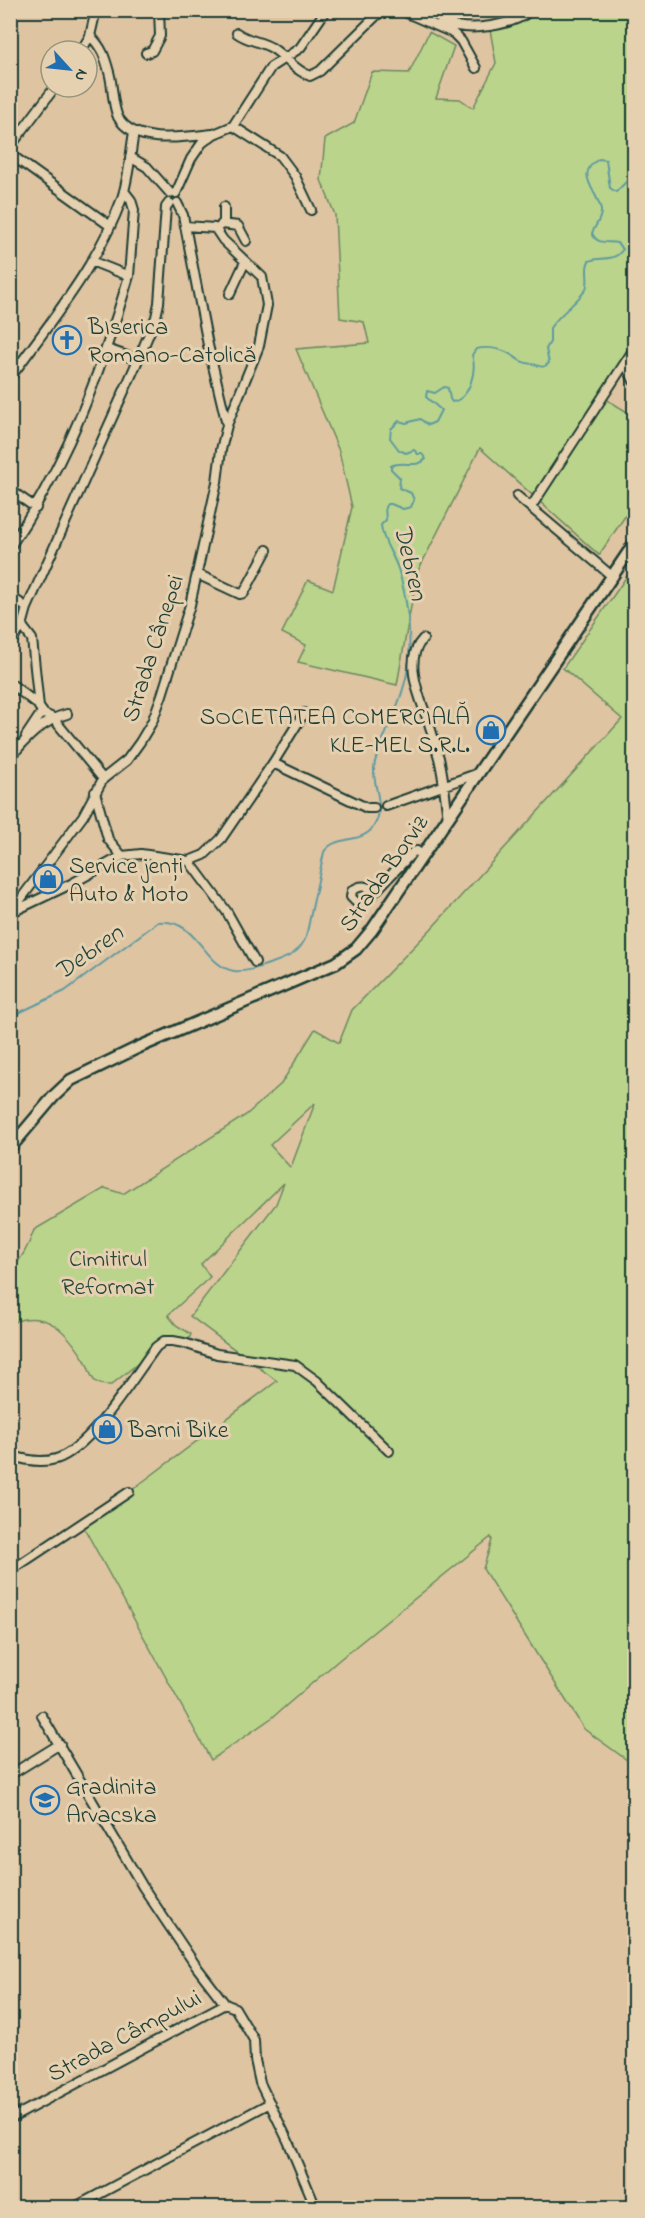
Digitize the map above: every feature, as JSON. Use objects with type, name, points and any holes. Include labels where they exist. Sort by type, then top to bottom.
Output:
[{"type":"main road","name":"Strada Borviz","points":[[10,1148],[54,1096],[71,1080],[137,1048],[346,957],[365,940],[634,544]]},
{"type":"street","points":[[88,39],[96,10]]},
{"type":"street","points":[[146,52],[152,51],[160,36],[159,10]]},
{"type":"street","points":[[173,193],[202,142],[233,126],[271,67],[300,48],[326,10]]},
{"type":"street","points":[[237,33],[245,39],[272,48],[305,74],[314,75],[382,10]]},
{"type":"street","points":[[400,10],[446,26],[476,27],[517,21],[531,10]]},
{"type":"street","points":[[430,10],[461,41],[477,68]]},
{"type":"street","points":[[90,36],[103,50],[119,117],[134,132],[146,136],[169,137],[214,134]]},
{"type":"street","points":[[10,147],[46,99]]},
{"type":"street","points":[[233,126],[280,156],[295,176],[311,210]]},
{"type":"street","points":[[10,378],[91,261],[124,191],[134,132]]},
{"type":"street","points":[[10,154],[109,225]]},
{"type":"street","points":[[10,644],[22,627],[27,608],[156,317],[166,207],[179,196],[173,193],[147,167],[130,157]]},
{"type":"street","points":[[10,547],[36,508],[82,416],[107,349],[129,276],[134,210],[131,200],[124,191]]},
{"type":"street","name":"Strada Cânepei","points":[[173,203],[185,226],[208,345],[227,425]]},
{"type":"street","points":[[220,227],[224,222],[224,207]]},
{"type":"street","points":[[185,226],[238,226],[246,240]]},
{"type":"street","name":"Strada Cânepei","points":[[11,912],[82,816],[103,780],[127,760],[141,742],[152,722],[190,605],[227,425],[252,364],[266,313],[267,297],[262,277],[223,240],[220,227]]},
{"type":"street","points":[[91,261],[129,276]]},
{"type":"street","points":[[230,294],[245,262]]},
{"type":"street","points":[[107,349],[138,360]]},
{"type":"street","points":[[531,507],[634,349]]},
{"type":"street","points":[[625,363],[634,381]]},
{"type":"street","points":[[10,490],[36,508]]},
{"type":"street","points":[[517,496],[613,577]]},
{"type":"street","points":[[197,574],[240,594],[244,593],[267,550]]},
{"type":"street","points":[[10,596],[27,608]]},
{"type":"street","points":[[10,758],[22,742],[40,708],[32,639],[22,627]]},
{"type":"street","points":[[423,639],[417,651],[414,667],[416,689],[427,719],[444,786],[448,818]]},
{"type":"street","points":[[10,683],[53,718],[103,780]]},
{"type":"street","points":[[11,912],[71,884],[122,856],[141,854],[189,861],[204,855],[214,846],[273,763],[304,713]]},
{"type":"street","points":[[22,742],[53,718],[67,714]]},
{"type":"street","points":[[273,763],[367,808],[374,808]]},
{"type":"street","points":[[386,806],[466,776],[479,774]]},
{"type":"street","points":[[95,791],[108,839],[122,856]]},
{"type":"street","points":[[375,891],[413,852],[417,851],[422,855]]},
{"type":"street","points":[[189,861],[227,912],[255,962]]},
{"type":"street","points":[[10,1455],[37,1461],[56,1459],[70,1451],[99,1425],[156,1347],[165,1341],[184,1342],[217,1354],[295,1365],[317,1381],[389,1450]]},
{"type":"street","points":[[10,1571],[129,1492]]},
{"type":"street","points":[[42,1716],[143,1887],[196,1966],[225,2004],[235,2008],[254,2040],[255,2061],[260,2083],[316,2208]]},
{"type":"street","points":[[10,1775],[60,1744]]},
{"type":"street","name":"Strada Câmpului","points":[[10,2119],[225,2004]]},
{"type":"street","points":[[73,2208],[270,2103]]},
{"type":"green space","points":[[532,11],[634,11],[634,357],[604,398],[634,416],[634,503],[599,555],[480,448],[417,573],[397,685],[298,662],[306,645],[282,633],[308,580],[333,590],[352,507],[339,451],[296,349],[369,343],[364,322],[340,318],[335,215],[321,180],[325,139],[354,123],[372,72],[409,73],[429,32],[454,46],[436,98],[460,99],[473,108],[496,63],[490,30],[517,23]]},
{"type":"green space","name":"Cimitirul Reformat","points":[[634,566],[634,1765],[584,1729],[483,1569],[491,1537],[339,1660],[273,1717],[211,1760],[82,1524],[129,1492],[277,1381],[190,1316],[276,1204],[284,1183],[201,1264],[210,1277],[168,1315],[176,1325],[191,1334],[187,1344],[161,1340],[153,1345],[141,1361],[111,1385],[99,1384],[94,1380],[79,1351],[56,1326],[36,1319],[24,1319],[11,1323],[11,1270],[25,1251],[34,1230],[105,1188],[123,1194],[246,1115],[281,1084],[315,1029],[339,1043],[352,1010],[431,929],[622,719],[563,668]],"holes":[[[315,1103],[291,1167],[270,1145]]]},
{"type":"waterway","name":"Debren","points":[[10,1017],[65,991],[158,922],[171,922],[182,927],[215,961],[234,971],[249,970],[275,962],[301,947],[306,937],[324,852],[335,843],[363,836],[374,826],[377,819],[379,805],[374,775],[375,764],[378,750],[394,715],[408,669],[408,615],[404,593],[397,566],[381,525],[386,520],[385,507],[387,504],[403,509],[411,507],[414,500],[411,493],[399,488],[400,478],[391,466],[413,464],[426,459],[414,450],[406,453],[399,450],[390,438],[391,429],[399,421],[406,423],[420,419],[428,425],[435,422],[441,410],[426,397],[427,391],[435,393],[444,387],[448,388],[452,402],[463,396],[473,376],[472,355],[476,349],[499,350],[523,362],[541,366],[549,363],[546,349],[550,342],[550,328],[586,289],[589,261],[611,258],[623,249],[617,243],[599,241],[592,233],[601,210],[589,183],[588,171],[591,165],[599,159],[606,160],[610,188],[616,192],[634,174]]},
{"type":"place","name":"BIserica Romano-Catolică","points":[[67,340]]},
{"type":"place","name":"SOCIETATEA COMERCIALĂ KLE-MEL S.R.L.","points":[[491,730]]},
{"type":"place","name":"Service jenți Auto & Moto","points":[[48,879]]},
{"type":"place","name":"Barni Bike","points":[[107,1429]]},
{"type":"place","name":"Gradinita Arvacska","points":[[45,1800]]}]
